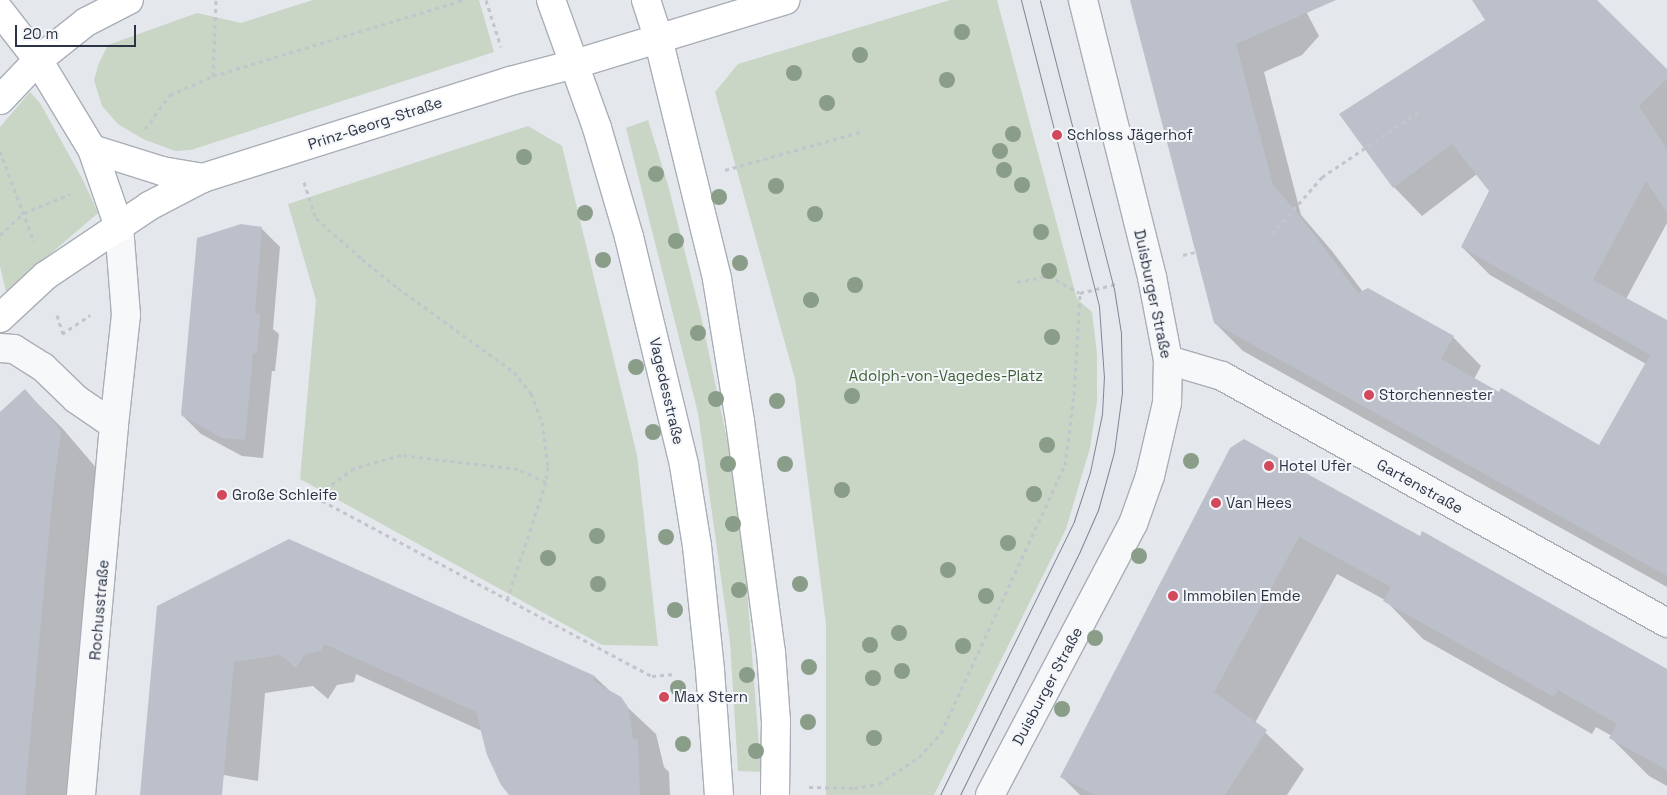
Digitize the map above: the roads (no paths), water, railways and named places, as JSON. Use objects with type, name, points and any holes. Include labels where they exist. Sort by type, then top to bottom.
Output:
[{"type":"street","points":[[0,100],[38,60],[86,22],[129,0]]},
{"type":"street","name":"Vagedesstraße","points":[[551,0],[597,128],[629,237],[684,465],[697,546],[710,670],[719,795]]},
{"type":"street","points":[[646,0],[658,38],[694,179],[717,279],[740,421],[771,652],[776,721],[775,791]]},
{"type":"street","name":"Prinz-Georg-Straße","points":[[0,318],[45,276],[150,206],[203,178],[510,81],[575,64],[785,0]]},
{"type":"street","name":"Duisburger Straße","points":[[990,795],[1133,524],[1150,476],[1167,403],[1168,360],[1152,277],[1083,0]]},
{"type":"street","points":[[0,11],[38,60],[92,149],[112,168],[162,171],[203,178]]},
{"type":"street","name":"Rochusstraße","points":[[81,795],[114,425],[126,315],[112,168]]},
{"type":"street","points":[[0,348],[14,349],[44,367],[76,399],[114,425]]},
{"type":"street","name":"Gartenstraße","points":[[1168,360],[1222,376],[1667,624]]},
{"type":"tram line","points":[[940,795],[1074,521],[1090,472],[1102,414],[1104,378],[1099,306],[1021,0]]},
{"type":"tram line","points":[[960,795],[1080,551],[1098,510],[1114,452],[1122,393],[1121,333],[1114,289],[1040,0]]},
{"type":"place","name":"Schloss Jägerhof","points":[[1057,135]]},
{"type":"place","name":"Storchennester","points":[[1369,395]]},
{"type":"place","name":"Hotel Ufer","points":[[1269,466]]},
{"type":"place","name":"Große Schleife","points":[[222,495]]},
{"type":"place","name":"Van Hees","points":[[1216,503]]},
{"type":"place","name":"Immobilen Emde","points":[[1173,596]]},
{"type":"place","name":"Max Stern","points":[[664,697]]},
{"type":"park label","name":"Adolph-von-Vagedes-Platz","points":[[946,376]]}]
